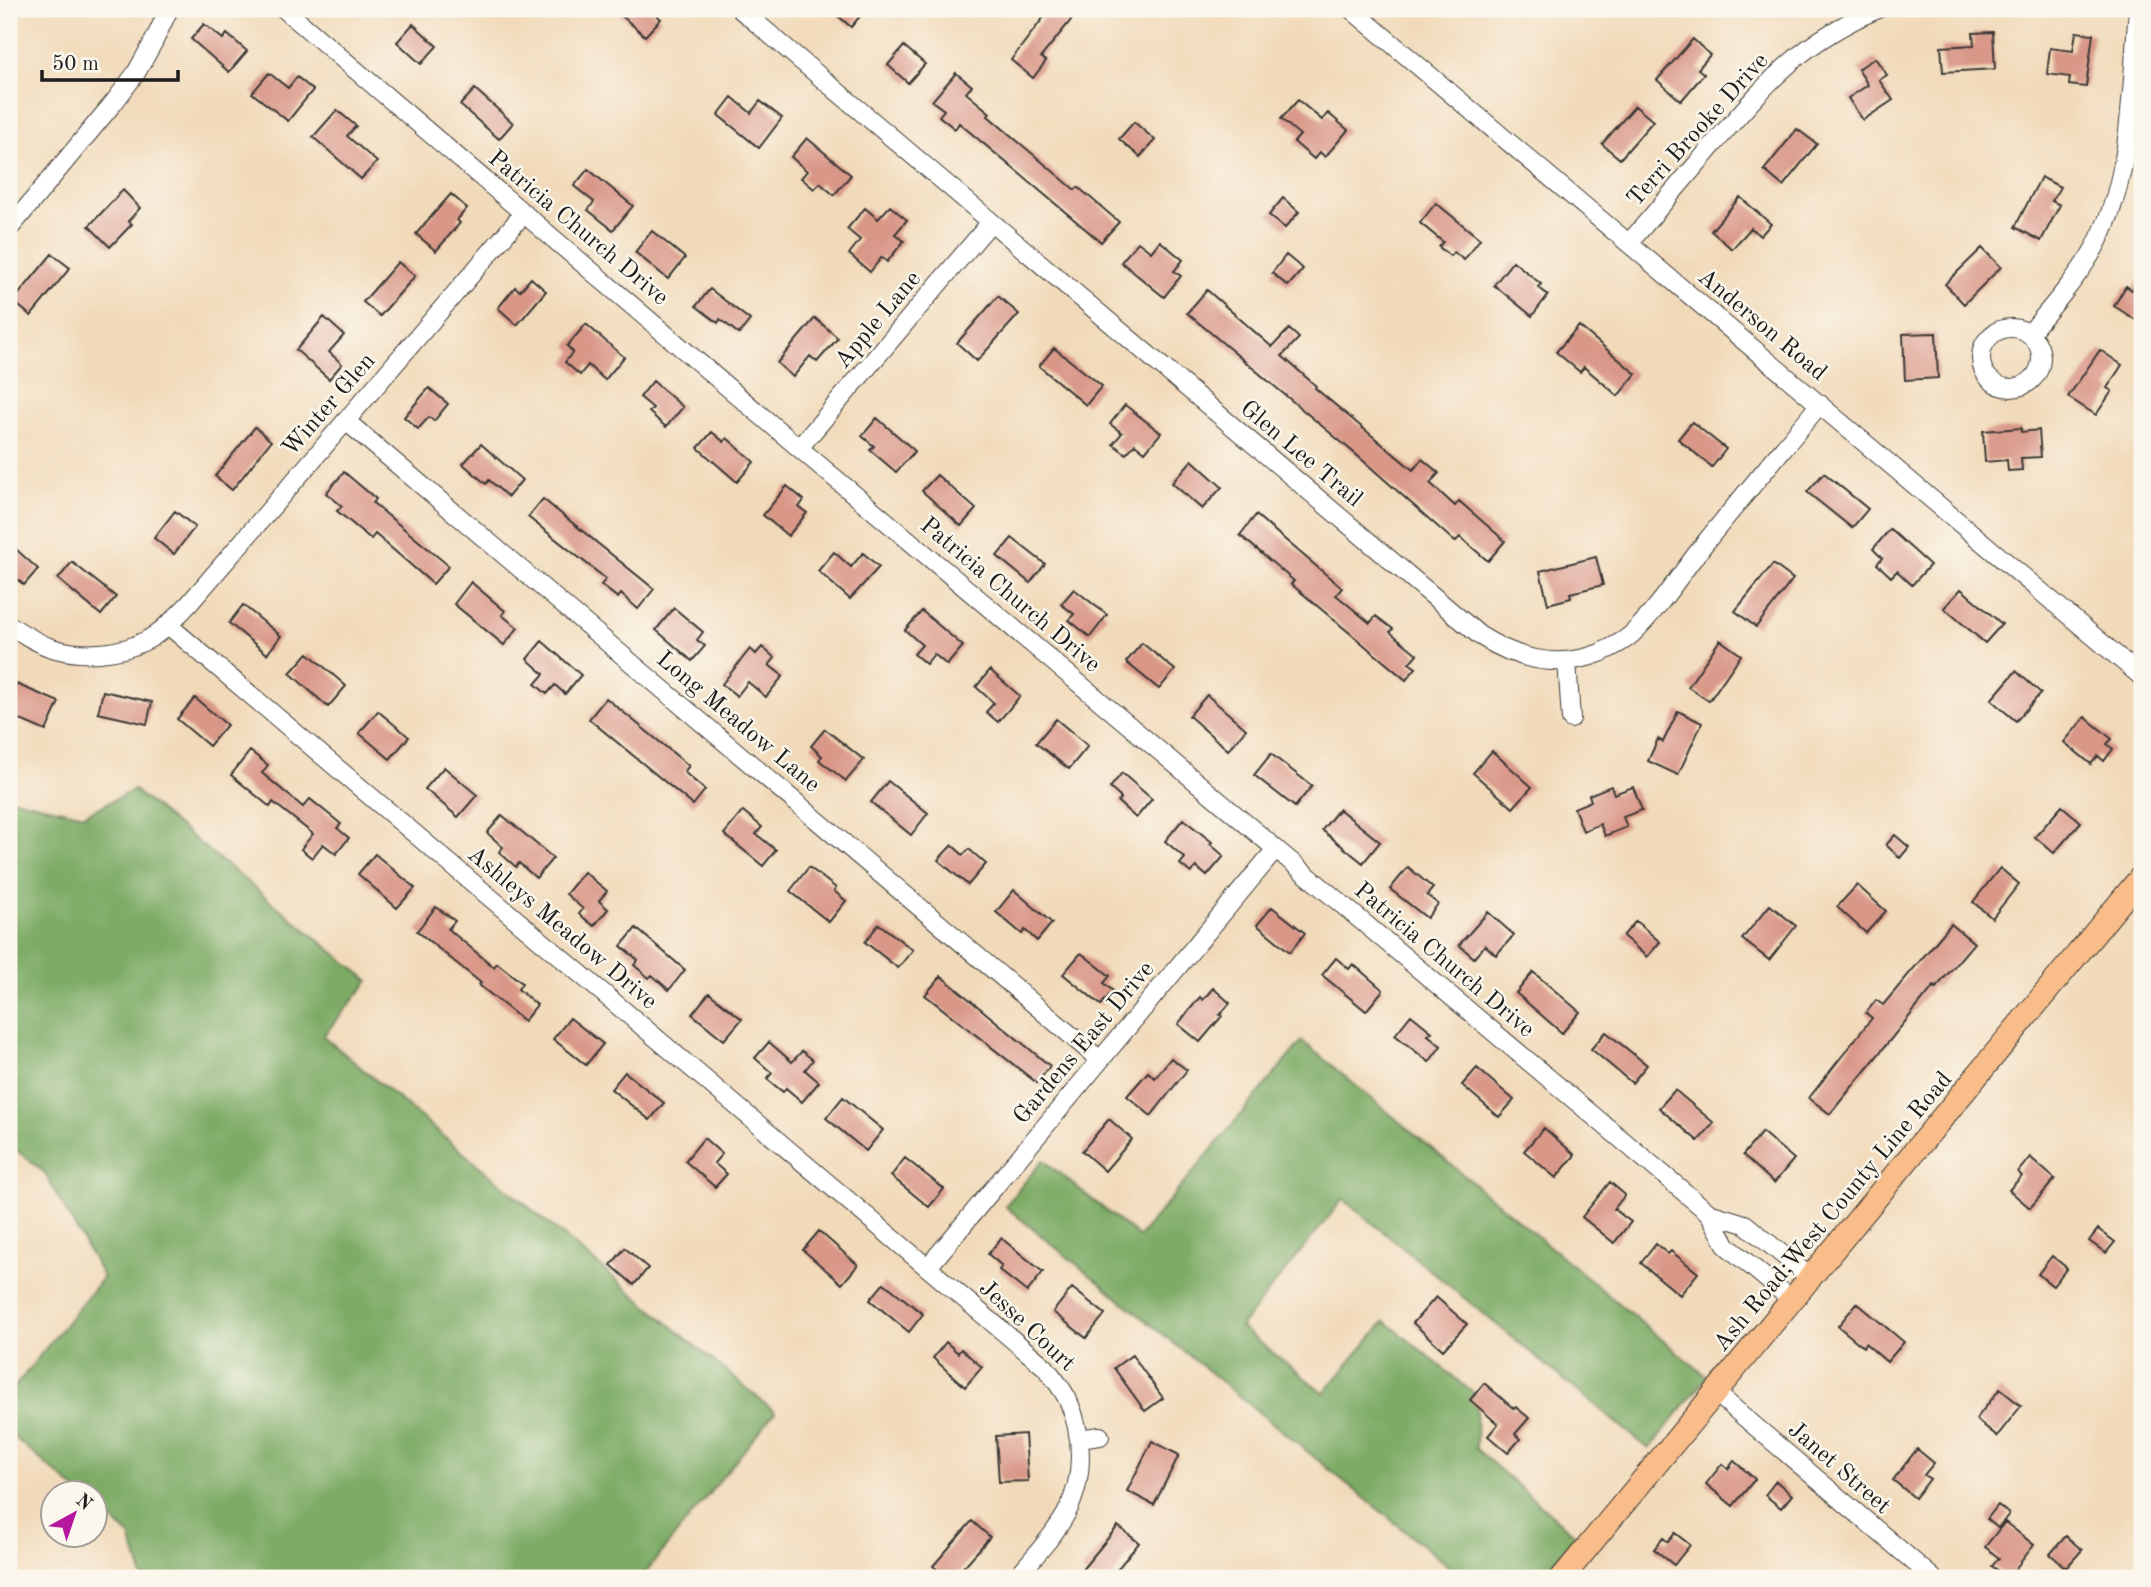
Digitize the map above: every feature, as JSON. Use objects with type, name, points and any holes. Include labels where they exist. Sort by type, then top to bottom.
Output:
[{"type":"main road","name":"Ash Road;West County Line Road","points":[[1562,1578],[2142,876]]},
{"type":"street","points":[[9,229],[115,101],[154,41],[169,9]]},
{"type":"street","name":"Patricia Church Drive","points":[[284,9],[799,448],[1709,1213],[1727,1246],[1792,1300]]},
{"type":"street","name":"Glen Lee Trail","points":[[740,9],[1479,635],[1499,648],[1520,656],[1542,661],[1590,657],[1630,636],[1820,404]]},
{"type":"street","name":"Anderson Road","points":[[1351,9],[2142,677]]},
{"type":"street","name":"Terri Brooke Drive","points":[[1629,243],[1764,85],[1791,60],[1821,38],[1878,9]]},
{"type":"street","points":[[2029,334],[2069,286],[2092,252],[2112,207],[2126,150],[2138,9]]},
{"type":"street","name":"Winter Glen","points":[[9,625],[52,648],[92,653],[127,648],[148,640],[167,625],[188,605],[524,213]]},
{"type":"street","name":"Apple Lane","points":[[799,448],[991,222]]},
{"type":"street","name":"Long Meadow Lane","points":[[346,421],[1100,1059]]},
{"type":"street","name":"Ashleys Meadow Drive","points":[[167,625],[928,1267]]},
{"type":"street","points":[[1567,661],[1571,719]]},
{"type":"street","name":"Gardens East Drive","points":[[928,1267],[1276,849]]},
{"type":"street","name":"Patricia Church Drive","points":[[1709,1213],[1745,1224],[1811,1278]]},
{"type":"street","name":"Jesse Court","points":[[928,1267],[1045,1367],[1067,1399],[1076,1420],[1079,1474],[1071,1503],[1056,1530],[1016,1578]]},
{"type":"street","name":"Janet Street","points":[[1716,1393],[1933,1578]]},
{"type":"street","points":[[1079,1439],[1100,1436]]},
{"type":"green space","points":[[134,790],[369,981],[323,1036],[775,1412],[641,1578],[143,1578],[130,1536],[108,1517],[108,1478],[62,1478],[9,1433],[9,1394],[103,1277],[44,1172],[9,1144],[9,798],[84,815]]},
{"type":"green space","points":[[1302,1041],[1707,1377],[1649,1449],[1343,1199],[1240,1327],[1324,1393],[1385,1321],[1477,1396],[1476,1449],[1575,1535],[1541,1578],[1463,1578],[1005,1206],[1043,1160],[1139,1237]]},
{"type":"building","points":[[614,9],[650,9],[661,19],[645,36]]},
{"type":"building","points":[[830,9],[866,9],[851,27]]},
{"type":"building","points":[[1050,9],[1059,9],[1072,19],[1041,57],[1046,61],[1033,78],[1011,60]]},
{"type":"building","points":[[204,24],[223,39],[227,34],[247,51],[229,72],[191,39]]},
{"type":"building","points":[[413,24],[437,46],[421,64],[397,42]]},
{"type":"building","points":[[1993,32],[1995,69],[1943,72],[1941,47],[1974,45],[1973,33]]},
{"type":"building","points":[[2076,32],[2093,34],[2086,87],[2069,85],[2070,77],[2047,74],[2050,48],[2073,51]]},
{"type":"building","points":[[1693,39],[1710,55],[1698,69],[1704,74],[1681,101],[1657,80]]},
{"type":"building","points":[[904,46],[925,64],[908,83],[888,65]]},
{"type":"building","points":[[1875,58],[1887,75],[1879,80],[1893,100],[1863,120],[1848,98],[1868,85],[1858,69]]},
{"type":"building","points":[[269,73],[288,88],[297,77],[313,90],[288,121],[252,93]]},
{"type":"building","points":[[956,73],[972,86],[966,93],[990,113],[988,116],[1075,190],[1078,187],[1119,222],[1101,242],[959,123],[955,129],[939,116],[944,110],[932,101]]},
{"type":"building","points":[[475,89],[513,123],[499,139],[460,105]]},
{"type":"building","points":[[732,97],[751,113],[760,101],[782,118],[759,148],[718,115]]},
{"type":"building","points":[[1298,100],[1322,120],[1328,113],[1348,130],[1325,157],[1320,152],[1314,159],[1294,142],[1300,135],[1281,119]]},
{"type":"building","points":[[1635,106],[1653,121],[1620,159],[1602,144]]},
{"type":"building","points":[[337,110],[356,126],[347,136],[377,162],[361,179],[313,137]]},
{"type":"building","points":[[1134,122],[1155,140],[1140,157],[1119,139]]},
{"type":"building","points":[[1797,129],[1817,144],[1783,186],[1764,170]]},
{"type":"building","points":[[807,138],[851,175],[834,195],[820,183],[814,189],[801,178],[807,171],[791,157]]},
{"type":"building","points":[[588,169],[633,206],[613,230],[588,210],[594,202],[574,186]]},
{"type":"building","points":[[2041,177],[2060,187],[2052,201],[2060,205],[2041,241],[2015,227]]},
{"type":"building","points":[[123,190],[140,208],[128,221],[132,224],[110,247],[89,226]]},
{"type":"building","points":[[451,194],[467,208],[457,220],[460,223],[436,251],[416,234]]},
{"type":"building","points":[[1740,197],[1771,224],[1760,236],[1751,228],[1732,249],[1711,231]]},
{"type":"building","points":[[1283,198],[1299,212],[1285,228],[1269,215]]},
{"type":"building","points":[[1436,203],[1480,239],[1464,260],[1454,252],[1450,256],[1439,247],[1443,242],[1420,223]]},
{"type":"building","points":[[890,206],[907,220],[895,234],[904,241],[887,262],[882,257],[870,272],[849,254],[860,240],[847,229],[865,208],[878,219]]},
{"type":"building","points":[[652,231],[685,258],[668,279],[635,252]]},
{"type":"building","points":[[1160,241],[1183,260],[1174,271],[1181,276],[1164,297],[1121,262],[1138,242],[1151,252]]},
{"type":"building","points":[[1982,248],[2001,267],[1964,304],[1945,284]]},
{"type":"building","points":[[52,254],[70,268],[31,316],[13,301]]},
{"type":"building","points":[[1286,255],[1303,269],[1288,286],[1272,273]]},
{"type":"building","points":[[1513,261],[1541,284],[1538,287],[1548,295],[1532,316],[1494,285]]},
{"type":"building","points":[[398,262],[415,276],[380,316],[363,302]]},
{"type":"building","points":[[2142,275],[2142,324],[2114,306],[2126,286],[2132,290]]},
{"type":"building","points":[[531,278],[546,291],[517,325],[498,308],[515,287],[520,291]]},
{"type":"building","points":[[710,289],[750,320],[739,334],[720,319],[718,323],[696,306]]},
{"type":"building","points":[[1207,290],[1272,347],[1289,329],[1299,338],[1282,356],[1316,386],[1315,388],[1413,470],[1422,459],[1439,473],[1430,483],[1455,506],[1459,501],[1505,541],[1488,561],[1460,537],[1455,542],[1359,457],[1187,313]]},
{"type":"building","points":[[998,296],[1019,314],[977,361],[957,343]]},
{"type":"building","points":[[324,317],[344,335],[329,352],[342,364],[329,379],[296,350]]},
{"type":"building","points":[[815,318],[838,338],[817,362],[810,356],[793,377],[777,363]]},
{"type":"building","points":[[586,324],[624,357],[605,380],[588,365],[580,375],[565,362],[573,352],[567,346]]},
{"type":"building","points":[[1579,326],[1636,374],[1618,396],[1584,367],[1580,372],[1556,352]]},
{"type":"building","points":[[1936,333],[1938,378],[1905,380],[1903,334]]},
{"type":"building","points":[[1054,348],[1102,386],[1086,405],[1039,366]]},
{"type":"building","points":[[2100,350],[2122,365],[2107,388],[2112,391],[2096,415],[2068,397]]},
{"type":"building","points":[[653,381],[683,407],[666,427],[649,412],[653,408],[640,397]]},
{"type":"building","points":[[429,388],[448,404],[434,421],[429,417],[418,429],[404,417]]},
{"type":"building","points":[[1125,405],[1161,433],[1145,452],[1135,444],[1126,454],[1113,444],[1122,433],[1110,424]]},
{"type":"building","points":[[877,418],[915,451],[896,472],[870,450],[874,446],[862,436]]},
{"type":"building","points":[[1692,422],[1726,449],[1712,467],[1678,439]]},
{"type":"building","points":[[255,427],[271,441],[232,490],[215,476]]},
{"type":"building","points":[[2021,428],[2021,432],[2039,430],[2041,457],[2021,458],[2022,470],[2008,471],[2007,460],[1985,462],[1983,431]]},
{"type":"building","points":[[712,432],[724,442],[727,438],[754,462],[737,482],[698,448]]},
{"type":"building","points":[[481,444],[522,480],[508,497],[489,480],[486,484],[463,464]]},
{"type":"building","points":[[1192,460],[1222,487],[1202,509],[1172,483]]},
{"type":"building","points":[[344,472],[376,499],[373,503],[449,566],[433,584],[375,534],[371,539],[337,511],[342,506],[326,493]]},
{"type":"building","points":[[1824,473],[1868,509],[1852,528],[1807,492]]},
{"type":"building","points":[[937,475],[976,509],[961,526],[922,491]]},
{"type":"building","points":[[787,486],[804,500],[799,507],[807,513],[788,536],[763,515]]},
{"type":"building","points":[[543,499],[654,589],[638,609],[621,594],[618,598],[601,585],[606,579],[528,517]]},
{"type":"building","points":[[175,511],[195,527],[174,554],[154,538]]},
{"type":"building","points":[[1256,515],[1342,588],[1336,595],[1370,623],[1376,616],[1393,629],[1390,632],[1417,654],[1409,663],[1416,668],[1406,680],[1291,584],[1294,581],[1240,535]]},
{"type":"building","points":[[1890,529],[1930,565],[1912,585],[1897,571],[1891,577],[1877,564],[1882,558],[1873,549]]},
{"type":"building","points":[[1012,538],[1045,564],[1030,583],[997,556]]},
{"type":"building","points":[[9,543],[38,569],[24,585],[9,572]]},
{"type":"building","points":[[834,552],[851,567],[863,553],[879,567],[850,599],[818,571]]},
{"type":"building","points":[[1596,557],[1603,585],[1570,593],[1571,598],[1548,604],[1540,571]]},
{"type":"building","points":[[72,562],[116,597],[101,615],[58,579]]},
{"type":"building","points":[[1773,564],[1793,579],[1756,627],[1735,611]]},
{"type":"building","points":[[471,582],[505,611],[502,615],[518,628],[504,645],[454,604]]},
{"type":"building","points":[[1074,589],[1107,615],[1090,637],[1069,620],[1074,614],[1061,604]]},
{"type":"building","points":[[1961,589],[2002,624],[1985,643],[1944,608]]},
{"type":"building","points":[[243,605],[281,636],[267,654],[229,623]]},
{"type":"building","points":[[674,608],[703,632],[697,640],[705,646],[692,661],[656,630]]},
{"type":"building","points":[[922,611],[963,646],[947,665],[934,654],[926,664],[914,654],[922,645],[905,630]]},
{"type":"building","points":[[1720,640],[1741,655],[1709,701],[1688,687]]},
{"type":"building","points":[[542,641],[581,675],[565,694],[555,685],[547,694],[535,684],[544,674],[527,659]]},
{"type":"building","points":[[1142,643],[1175,670],[1159,689],[1126,662]]},
{"type":"building","points":[[762,647],[775,658],[769,665],[783,676],[766,697],[748,682],[737,696],[722,684],[750,649],[756,654]]},
{"type":"building","points":[[308,653],[346,686],[328,707],[290,673]]},
{"type":"building","points":[[990,670],[1020,696],[998,722],[986,712],[994,703],[976,687]]},
{"type":"building","points":[[2016,671],[2041,693],[2016,721],[1991,700]]},
{"type":"building","points":[[16,684],[59,702],[46,731],[9,715],[9,701]]},
{"type":"building","points":[[103,691],[152,702],[147,724],[98,713]]},
{"type":"building","points":[[1207,695],[1246,729],[1228,750],[1189,716]]},
{"type":"building","points":[[195,698],[227,725],[209,746],[177,719]]},
{"type":"building","points":[[606,698],[689,766],[684,772],[705,790],[693,805],[589,719]]},
{"type":"building","points":[[378,711],[409,737],[390,759],[359,733]]},
{"type":"building","points":[[1678,711],[1702,723],[1678,775],[1648,761],[1658,739],[1663,742]]},
{"type":"building","points":[[2085,717],[2112,739],[2107,744],[2113,749],[2104,761],[2098,756],[2091,764],[2064,742]]},
{"type":"building","points":[[1056,719],[1088,746],[1069,769],[1036,743]]},
{"type":"building","points":[[825,729],[864,760],[846,781],[819,760],[822,756],[811,746]]},
{"type":"building","points":[[250,751],[268,765],[262,773],[303,807],[310,799],[341,824],[337,828],[349,838],[336,854],[323,844],[312,858],[301,849],[313,834],[273,802],[270,807],[231,775]]},
{"type":"building","points":[[1492,751],[1532,787],[1513,808],[1473,773]]},
{"type":"building","points":[[1271,754],[1312,786],[1295,807],[1254,775]]},
{"type":"building","points":[[444,767],[477,795],[458,817],[425,789]]},
{"type":"building","points":[[1122,773],[1152,799],[1136,818],[1118,802],[1121,798],[1110,788]]},
{"type":"building","points":[[888,781],[928,813],[911,835],[871,802]]},
{"type":"building","points":[[1611,786],[1614,794],[1633,787],[1642,810],[1623,817],[1627,827],[1605,836],[1600,824],[1583,831],[1574,808],[1591,801],[1589,795]]},
{"type":"building","points":[[2062,806],[2081,822],[2054,853],[2035,837]]},
{"type":"building","points":[[1339,809],[1380,842],[1363,863],[1322,830]]},
{"type":"building","points":[[743,811],[762,827],[756,834],[776,850],[763,866],[724,834]]},
{"type":"building","points":[[502,815],[553,858],[536,878],[519,863],[516,867],[499,852],[503,847],[487,833]]},
{"type":"building","points":[[1183,819],[1212,842],[1210,844],[1224,856],[1207,876],[1196,867],[1191,873],[1180,864],[1185,858],[1165,841]]},
{"type":"building","points":[[1895,835],[1909,847],[1900,858],[1886,845]]},
{"type":"building","points":[[952,845],[963,855],[969,849],[986,864],[968,885],[938,860]]},
{"type":"building","points":[[375,854],[415,888],[397,908],[358,874]]},
{"type":"building","points":[[809,867],[836,888],[834,891],[846,901],[829,922],[790,891]]},
{"type":"building","points":[[1408,867],[1433,888],[1427,895],[1438,904],[1427,918],[1390,889]]},
{"type":"building","points":[[2000,868],[2019,884],[1992,918],[1973,902]]},
{"type":"building","points":[[584,872],[607,891],[599,901],[608,909],[594,926],[579,914],[583,909],[566,894]]},
{"type":"building","points":[[1857,885],[1886,911],[1866,933],[1837,907]]},
{"type":"building","points":[[1014,890],[1052,923],[1037,941],[1025,930],[1022,934],[996,912]]},
{"type":"building","points":[[1770,905],[1796,926],[1769,960],[1742,939]]},
{"type":"building","points":[[436,907],[455,921],[448,929],[494,967],[497,963],[522,983],[518,989],[537,1005],[524,1021],[417,931]]},
{"type":"building","points":[[1272,907],[1305,933],[1290,952],[1257,925]]},
{"type":"building","points":[[1488,912],[1514,935],[1496,955],[1485,945],[1474,958],[1459,945]]},
{"type":"building","points":[[1636,921],[1660,942],[1647,957],[1623,936]]},
{"type":"building","points":[[879,924],[913,950],[898,968],[865,942]]},
{"type":"building","points":[[1951,924],[1974,943],[1936,988],[1934,986],[1830,1114],[1809,1098],[1872,1018],[1866,1013],[1876,1000],[1883,1005]]},
{"type":"building","points":[[636,928],[685,970],[669,990],[652,975],[649,978],[634,965],[638,960],[621,946]]},
{"type":"building","points":[[1081,953],[1110,976],[1104,983],[1113,991],[1101,1005],[1063,974]]},
{"type":"building","points":[[1336,958],[1349,969],[1353,964],[1383,990],[1366,1011],[1322,975]]},
{"type":"building","points":[[1533,972],[1580,1012],[1562,1033],[1516,993]]},
{"type":"building","points":[[941,976],[1050,1066],[1037,1083],[925,995]]},
{"type":"building","points":[[1213,988],[1230,1003],[1200,1042],[1178,1024],[1200,997],[1203,1000]]},
{"type":"building","points":[[709,993],[742,1019],[724,1040],[692,1014]]},
{"type":"building","points":[[1411,1015],[1432,1032],[1428,1035],[1441,1046],[1429,1062],[1395,1035]]},
{"type":"building","points":[[570,1018],[603,1044],[586,1065],[553,1039]]},
{"type":"building","points":[[1606,1032],[1647,1065],[1632,1083],[1591,1049]]},
{"type":"building","points":[[769,1042],[792,1062],[802,1051],[813,1060],[805,1070],[819,1082],[802,1102],[786,1088],[783,1092],[767,1079],[772,1073],[755,1058]]},
{"type":"building","points":[[1171,1058],[1187,1070],[1151,1116],[1127,1096],[1148,1072],[1155,1078]]},
{"type":"building","points":[[1477,1068],[1514,1100],[1499,1117],[1462,1085]]},
{"type":"building","points":[[625,1072],[664,1103],[650,1120],[611,1089]]},
{"type":"building","points":[[1675,1090],[1714,1123],[1698,1141],[1659,1108]]},
{"type":"building","points":[[843,1097],[883,1130],[866,1151],[826,1118]]},
{"type":"building","points":[[1109,1119],[1132,1139],[1105,1171],[1082,1151]]},
{"type":"building","points":[[1544,1128],[1575,1155],[1556,1178],[1524,1151]]},
{"type":"building","points":[[1762,1132],[1794,1159],[1774,1183],[1743,1155]]},
{"type":"building","points":[[704,1138],[722,1154],[714,1163],[727,1174],[715,1187],[685,1161]]},
{"type":"building","points":[[2030,1157],[2055,1179],[2030,1208],[2009,1190],[2022,1176],[2018,1172]]},
{"type":"building","points":[[905,1158],[944,1189],[929,1207],[891,1176]]},
{"type":"building","points":[[1610,1182],[1625,1195],[1614,1209],[1631,1222],[1614,1243],[1582,1217]]},
{"type":"building","points":[[2098,1229],[2115,1242],[2106,1253],[2089,1241]]},
{"type":"building","points":[[819,1231],[858,1265],[842,1284],[803,1250]]},
{"type":"building","points":[[1001,1238],[1043,1272],[1027,1292],[999,1270],[1002,1266],[988,1254]]},
{"type":"building","points":[[1656,1244],[1668,1254],[1671,1251],[1698,1273],[1680,1295],[1641,1263]]},
{"type":"building","points":[[625,1248],[648,1268],[634,1285],[611,1265]]},
{"type":"building","points":[[2052,1256],[2067,1268],[2053,1286],[2038,1274]]},
{"type":"building","points":[[884,1283],[923,1314],[909,1332],[870,1300]]},
{"type":"building","points":[[1072,1288],[1105,1314],[1086,1338],[1053,1312]]},
{"type":"building","points":[[1436,1297],[1467,1324],[1443,1350],[1413,1323]]},
{"type":"building","points":[[1857,1303],[1904,1342],[1887,1362],[1865,1343],[1863,1347],[1838,1326]]},
{"type":"building","points":[[946,1342],[958,1353],[961,1349],[982,1367],[965,1387],[933,1358]]},
{"type":"building","points":[[1132,1355],[1163,1398],[1145,1411],[1114,1368]]},
{"type":"building","points":[[1484,1383],[1514,1409],[1516,1407],[1529,1418],[1515,1434],[1520,1439],[1508,1453],[1488,1436],[1498,1424],[1470,1400]]},
{"type":"building","points":[[2000,1389],[2021,1406],[1997,1436],[1976,1419]]},
{"type":"building","points":[[1025,1434],[1028,1481],[999,1482],[996,1436]]},
{"type":"building","points":[[1152,1441],[1179,1455],[1154,1505],[1127,1491]]},
{"type":"building","points":[[1917,1449],[1934,1463],[1924,1475],[1930,1479],[1915,1498],[1893,1480]]},
{"type":"building","points":[[1734,1461],[1755,1479],[1733,1506],[1706,1484],[1722,1464],[1728,1469]]},
{"type":"building","points":[[1776,1481],[1792,1495],[1781,1508],[1765,1495]]},
{"type":"building","points":[[1998,1505],[2009,1514],[1998,1528],[1987,1519]]},
{"type":"building","points":[[972,1521],[990,1537],[954,1578],[947,1578],[933,1566]]},
{"type":"building","points":[[2005,1522],[2034,1545],[2008,1578],[1992,1566],[1999,1558],[1985,1547]]},
{"type":"building","points":[[1118,1526],[1139,1543],[1110,1578],[1089,1578],[1081,1571]]},
{"type":"building","points":[[1675,1533],[1690,1545],[1674,1565],[1654,1549],[1663,1538],[1668,1542]]},
{"type":"building","points":[[2066,1536],[2082,1550],[2066,1568],[2050,1554]]}]
